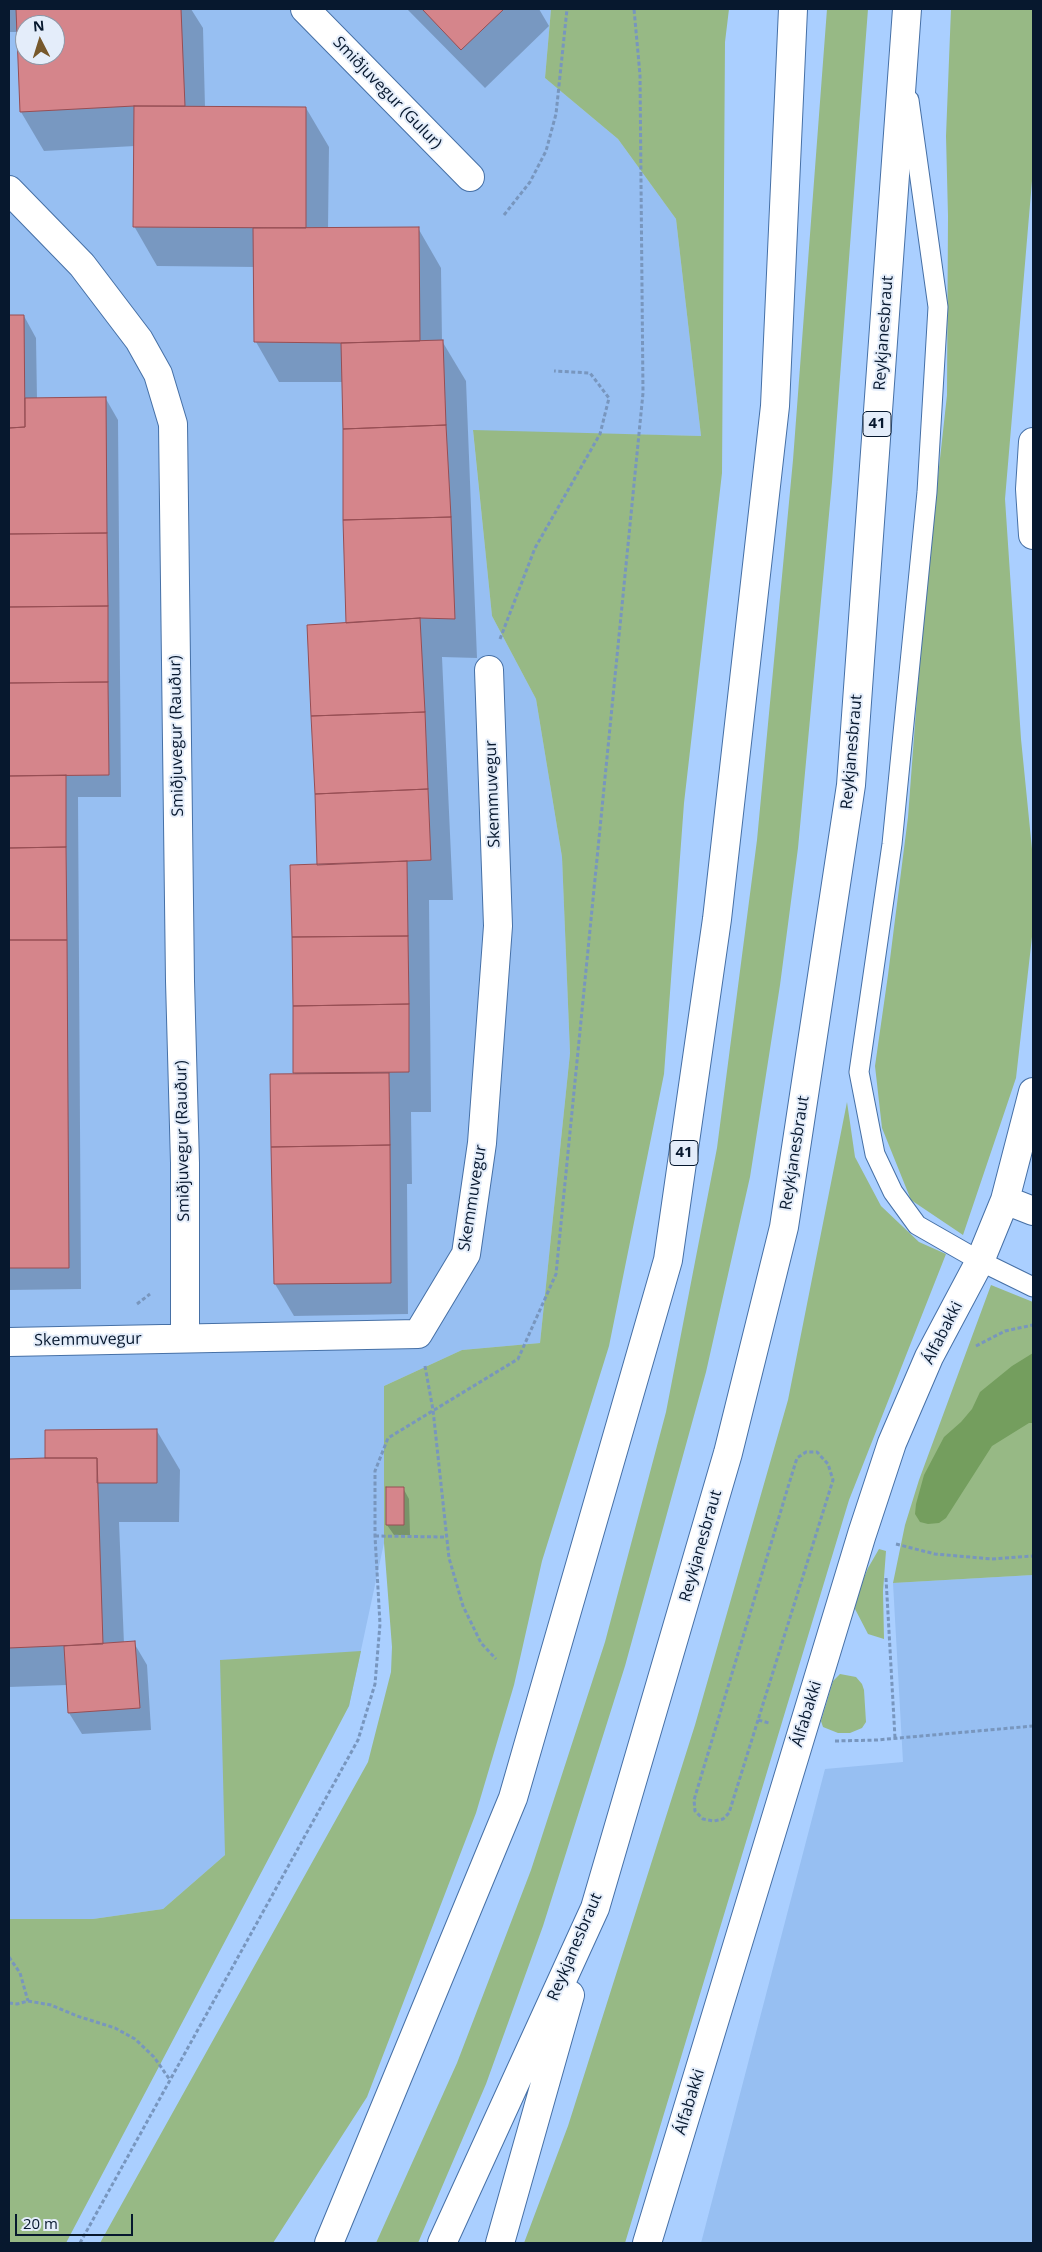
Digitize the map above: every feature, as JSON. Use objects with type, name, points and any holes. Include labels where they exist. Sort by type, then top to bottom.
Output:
[{"type":"main road","name":"Smiðjuvegur (Gulur)","points":[[305,9],[470,177]]},
{"type":"main road","name":"41","points":[[328,2237],[513,1798],[668,1260],[718,919],[775,406],[793,9]]},
{"type":"main road","name":"Reykjanesbraut","points":[[442,2243],[595,1908],[728,1453],[784,1227],[851,785],[907,9]]},
{"type":"main road","name":"Smiðjuvegur (Rauður)","points":[[9,190],[82,265],[139,340],[158,374],[173,424],[180,981],[185,1163],[185,1338]]},
{"type":"main road","points":[[1033,442],[1030,488],[1033,535]]},
{"type":"main road","name":"Skemmuvegur","points":[[9,1342],[418,1334],[466,1254],[482,1143],[498,926],[489,670]]},
{"type":"main road","name":"Álfabakki","points":[[647,2243],[840,1605],[889,1452],[929,1357],[980,1262],[1004,1200],[1033,1092]]},
{"type":"main road","points":[[1004,1200],[1033,1211]]},
{"type":"main road","points":[[500,2243],[595,1908]]},
{"type":"lane","points":[[903,63],[938,307],[927,492],[892,844],[859,1072],[875,1154],[893,1192],[918,1225],[980,1262],[1033,1287]]},
{"type":"path","points":[[504,215],[530,182],[546,151],[556,114],[567,9]]},
{"type":"path","points":[[489,670],[535,548],[600,434],[609,398],[590,373],[554,371]]},
{"type":"path","points":[[132,1306],[149,1297],[158,1273],[184,1272]]},
{"type":"path","points":[[418,1334],[433,1410],[449,1558],[463,1606],[481,1643],[496,1659]]},
{"type":"path","points":[[806,1452],[817,1452],[828,1464],[834,1480],[758,1720],[729,1813],[723,1819],[714,1821],[703,1819],[695,1810],[694,1800],[788,1486],[797,1458],[806,1452]]},
{"type":"path","points":[[376,1536],[446,1537]]},
{"type":"path","points":[[889,1542],[944,1555],[992,1559],[1033,1556]]},
{"type":"path","points":[[886,1572],[896,1738]]},
{"type":"path","points":[[758,1720],[774,1724]]},
{"type":"path","points":[[829,1742],[1033,1726]]},
{"type":"path","points":[[9,1958],[20,1973],[28,2001]]},
{"type":"path","points":[[9,2003],[17,2004],[28,2001],[51,2005],[77,2016],[115,2028],[135,2040],[154,2057],[170,2080]]},
{"type":"shaded area","points":[[9,9],[551,9],[545,78],[618,139],[676,219],[701,436],[473,431],[492,616],[536,699],[562,857],[570,1053],[540,1343],[462,1350],[384,1386],[384,1543],[349,1706],[225,1855],[163,1909],[93,1919],[9,1919]]},
{"type":"shaded area","points":[[1033,1575],[1033,2243],[701,2243],[825,1769],[903,1762],[893,1583]]},
{"type":"green space","points":[[551,9],[729,9],[725,42],[722,473],[684,803],[664,1074],[609,1346],[542,1561],[514,1685],[476,1813],[367,2097],[273,2243],[100,2243],[368,1762],[391,1672],[392,1647],[384,1543],[384,1386],[462,1350],[540,1343],[570,1053],[562,857],[536,699],[492,616],[473,430],[701,436],[676,219],[618,139],[545,78]]},
{"type":"green space","points":[[827,9],[868,9],[832,482],[798,848],[780,985],[750,1177],[706,1372],[625,1666],[543,1926],[486,2084],[418,2243],[376,2243],[457,2063],[531,1870],[605,1642],[666,1412],[717,1148],[757,840],[793,460]]},
{"type":"green space","points":[[951,9],[1033,9],[1033,169],[1005,499],[1021,739],[1033,859],[1033,928],[1016,1078],[963,1235],[911,1200],[882,1128],[875,1066],[908,817],[924,604],[947,395],[948,216],[946,136]]},
{"type":"green space","points":[[847,1102],[855,1157],[881,1206],[919,1242],[946,1254],[849,1500],[625,2243],[524,2243],[568,2126],[695,1725],[788,1400]]},
{"type":"green space","points":[[991,1285],[1033,1302],[1033,1575],[893,1583],[905,1525],[919,1480]]},
{"type":"green space","points":[[1033,1353],[1033,1423],[1029,1423],[992,1446],[946,1518],[939,1523],[928,1524],[920,1522],[915,1514],[924,1475],[944,1437],[972,1409],[980,1392],[1012,1366]]},
{"type":"green space","points":[[879,1549],[886,1551],[883,1591],[884,1639],[868,1634],[855,1609],[856,1597],[868,1568]]},
{"type":"green space","points":[[361,1651],[349,1706],[66,2243],[9,2243],[9,1919],[93,1919],[163,1909],[225,1855],[220,1660]]},
{"type":"green space","points":[[840,1674],[856,1677],[864,1690],[866,1722],[862,1728],[850,1733],[838,1733],[823,1727],[821,1721],[833,1681]]},
{"type":"building","points":[[16,9],[181,9],[185,106],[134,106],[20,112],[18,65],[65,65],[65,15],[16,15]]},
{"type":"building","points":[[422,9],[504,9],[461,50]]},
{"type":"building","points":[[134,106],[306,107],[306,228],[133,227]]},
{"type":"building","points":[[419,227],[420,341],[341,343],[254,342],[253,228]]},
{"type":"building","points":[[9,315],[24,315],[25,427],[9,428]]},
{"type":"building","points":[[443,340],[446,425],[343,429],[341,343]]},
{"type":"building","points":[[106,397],[107,533],[9,534],[9,428],[25,427],[25,398]]},
{"type":"building","points":[[446,425],[451,517],[343,520],[343,429]]},
{"type":"building","points":[[451,517],[455,619],[420,618],[346,623],[343,520]]},
{"type":"building","points":[[107,533],[108,606],[9,607],[9,534]]},
{"type":"building","points":[[108,606],[108,682],[9,683],[9,607]]},
{"type":"building","points":[[420,618],[425,712],[311,716],[307,625]]},
{"type":"building","points":[[108,682],[109,775],[9,776],[9,683]]},
{"type":"building","points":[[425,712],[428,789],[315,794],[311,716]]},
{"type":"building","points":[[66,775],[66,847],[9,848],[9,776]]},
{"type":"building","points":[[428,789],[431,860],[317,865],[315,794]]},
{"type":"building","points":[[66,847],[67,940],[9,940],[9,848]]},
{"type":"building","points":[[407,861],[408,936],[292,937],[290,865]]},
{"type":"building","points":[[408,936],[409,1004],[293,1006],[292,937]]},
{"type":"building","points":[[9,940],[67,940],[69,1268],[9,1268]]},
{"type":"building","points":[[409,1004],[409,1072],[293,1073],[293,1006]]},
{"type":"building","points":[[389,1073],[390,1145],[271,1147],[270,1074]]},
{"type":"building","points":[[390,1145],[391,1283],[274,1284],[271,1147]]},
{"type":"building","points":[[157,1429],[157,1483],[97,1483],[97,1458],[45,1458],[45,1430]]},
{"type":"building","points":[[97,1458],[103,1644],[9,1648],[9,1459]]},
{"type":"building","points":[[386,1487],[404,1487],[404,1525],[386,1525]]},
{"type":"building","points":[[135,1641],[140,1708],[68,1713],[64,1646]]}]
